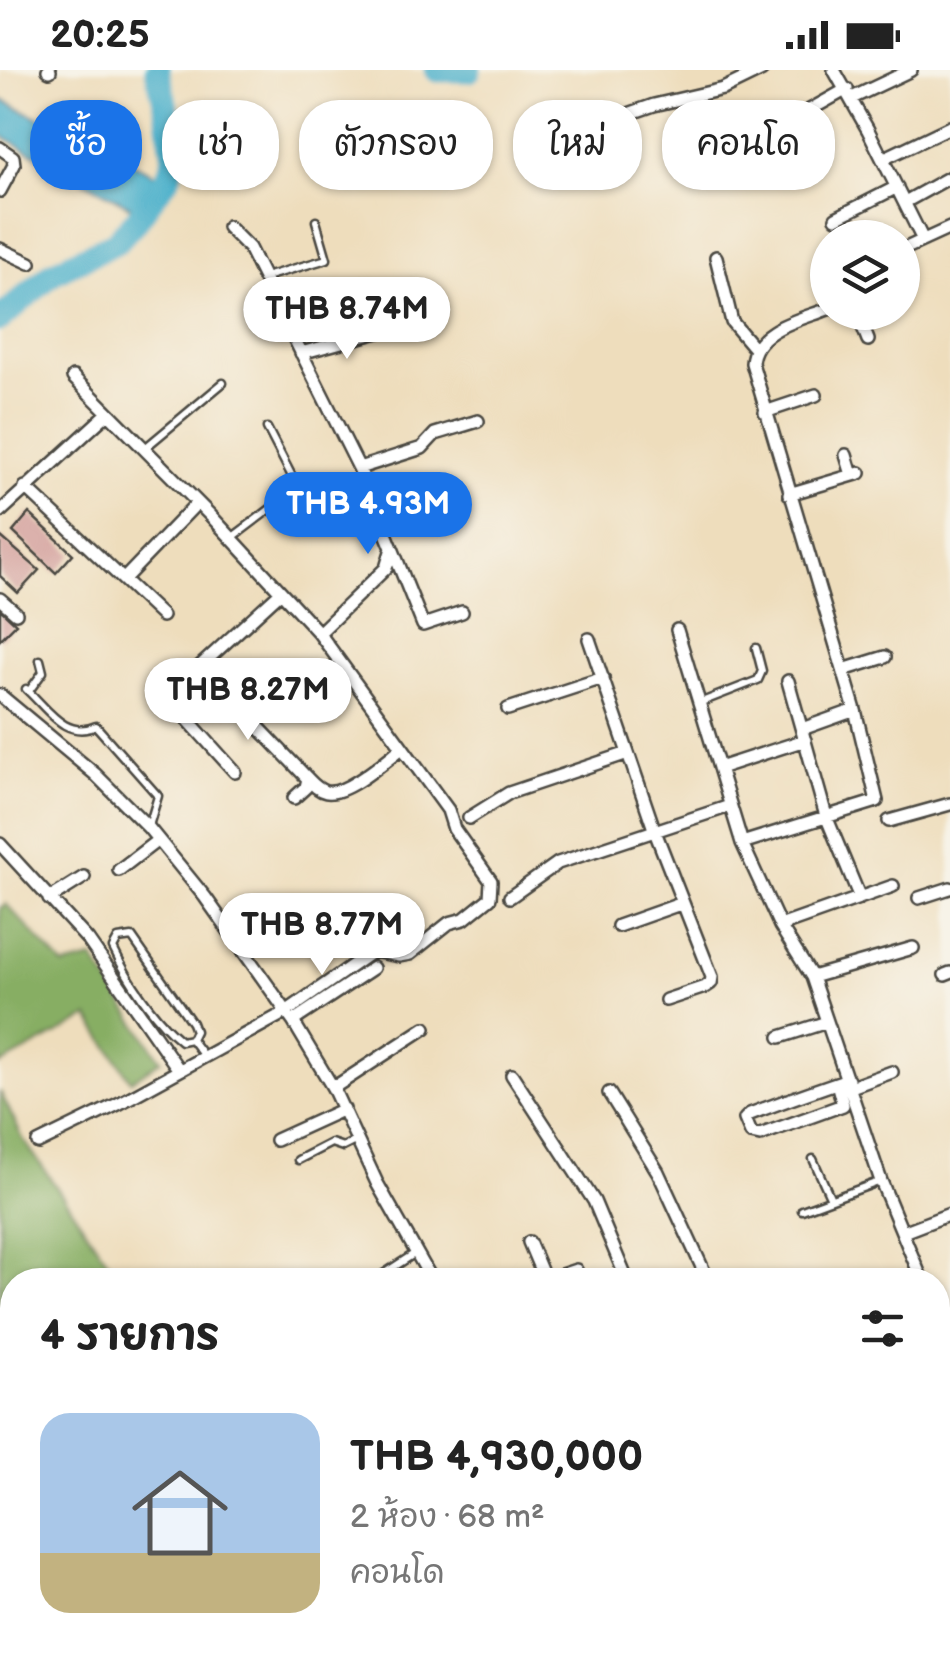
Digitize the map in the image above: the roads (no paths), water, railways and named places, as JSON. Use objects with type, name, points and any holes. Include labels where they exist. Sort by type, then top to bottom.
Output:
[{"type":"street","points":[[642,109],[723,89],[762,70]]},
{"type":"street","points":[[834,70],[922,240],[950,228]]},
{"type":"street","points":[[835,100],[911,70]]},
{"type":"street","points":[[883,159],[950,127]]},
{"type":"street","points":[[0,148],[13,157],[14,165],[0,191]]},
{"type":"street","points":[[905,202],[950,178]]},
{"type":"street","points":[[836,218],[897,186]]},
{"type":"street","points":[[228,228],[249,248],[359,468],[424,625],[462,612]]},
{"type":"street","points":[[0,249],[30,263]]},
{"type":"street","points":[[716,257],[732,322],[754,348]]},
{"type":"street","points":[[742,843],[878,801],[855,710],[752,363],[754,348],[782,327],[810,315]]},
{"type":"street","points":[[864,330],[868,340]]},
{"type":"street","points":[[302,353],[382,331]]},
{"type":"street","points":[[73,377],[232,538],[319,634],[448,810],[454,829],[493,888],[490,898],[410,954],[373,951],[290,1017]]},
{"type":"street","points":[[765,412],[816,395]]},
{"type":"street","points":[[0,512],[108,412]]},
{"type":"street","points":[[359,468],[424,448],[435,434],[478,421]]},
{"type":"street","points":[[790,494],[856,474],[846,455]]},
{"type":"street","points":[[25,487],[162,616]]},
{"type":"street","points":[[124,579],[198,504]]},
{"type":"street","points":[[319,634],[386,568],[392,548]]},
{"type":"street","points":[[235,772],[172,701],[174,690],[281,592]]},
{"type":"street","points":[[0,598],[16,614]]},
{"type":"street","points":[[676,630],[742,843],[780,926],[812,977],[845,1083],[917,1268]]},
{"type":"street","points":[[589,639],[654,829],[712,977],[711,983],[666,1000]]},
{"type":"street","points":[[843,670],[884,657]]},
{"type":"street","points":[[508,709],[602,678]]},
{"type":"street","points":[[788,681],[826,816],[860,898]]},
{"type":"street","points":[[223,690],[318,789],[329,794],[356,782],[402,748]]},
{"type":"street","points":[[0,695],[95,774],[148,827],[205,897],[290,1017],[333,1088],[377,1182],[426,1268]]},
{"type":"street","points":[[719,768],[855,710]]},
{"type":"street","points":[[469,818],[508,794],[628,753]]},
{"type":"street","points":[[294,798],[306,788],[306,777]]},
{"type":"street","points":[[889,821],[950,804]]},
{"type":"street","points":[[510,897],[558,863],[730,806]]},
{"type":"street","points":[[120,870],[158,840]]},
{"type":"street","points":[[0,844],[88,940],[179,1070]]},
{"type":"street","points":[[49,899],[84,876]]},
{"type":"street","points":[[780,926],[893,886]]},
{"type":"street","points":[[919,898],[950,888]]},
{"type":"street","points":[[618,926],[683,903]]},
{"type":"street","points":[[812,977],[913,948]]},
{"type":"street","points":[[38,1143],[203,1056],[290,1017],[374,968]]},
{"type":"street","points":[[780,1037],[827,1022]]},
{"type":"street","points":[[333,1088],[425,1028]]},
{"type":"street","points":[[845,1083],[843,1106],[760,1136],[751,1133],[745,1118],[750,1114],[845,1083],[892,1072]]},
{"type":"street","points":[[512,1075],[594,1201],[622,1268]]},
{"type":"street","points":[[609,1094],[658,1172],[702,1268]]},
{"type":"street","points":[[791,1099],[799,1121]]},
{"type":"street","points":[[276,1140],[344,1109]]},
{"type":"street","points":[[903,1232],[950,1214]]},
{"type":"street","points":[[529,1242],[541,1268]]},
{"type":"lane","points":[[264,278],[327,259],[316,221]]},
{"type":"lane","points":[[144,449],[223,383]]},
{"type":"lane","points":[[232,538],[298,488],[267,428]]},
{"type":"lane","points":[[699,702],[758,680],[762,671],[756,648]]},
{"type":"lane","points":[[40,660],[43,672],[28,690],[68,729],[82,732],[96,726],[129,762],[158,796],[148,827]]},
{"type":"lane","points":[[132,937],[192,1023],[195,1032],[191,1039],[181,1041],[164,1025],[119,961],[113,948],[118,939],[132,937]]},
{"type":"lane","points":[[191,1039],[203,1056]]},
{"type":"lane","points":[[298,1160],[331,1143],[342,1147],[358,1140]]},
{"type":"lane","points":[[813,1159],[831,1199]]},
{"type":"lane","points":[[802,1210],[881,1181]]},
{"type":"lane","points":[[393,1268],[418,1252]]},
{"type":"water","points":[[0,99],[30,113],[30,151],[0,135]]},
{"type":"water","points":[[142,168],[149,171],[161,180],[139,211],[101,190],[142,190]]},
{"type":"waterway","points":[[0,319],[54,272],[116,242],[168,177],[174,159],[157,70]]},
{"type":"waterway","points":[[437,70],[469,70]]}]
